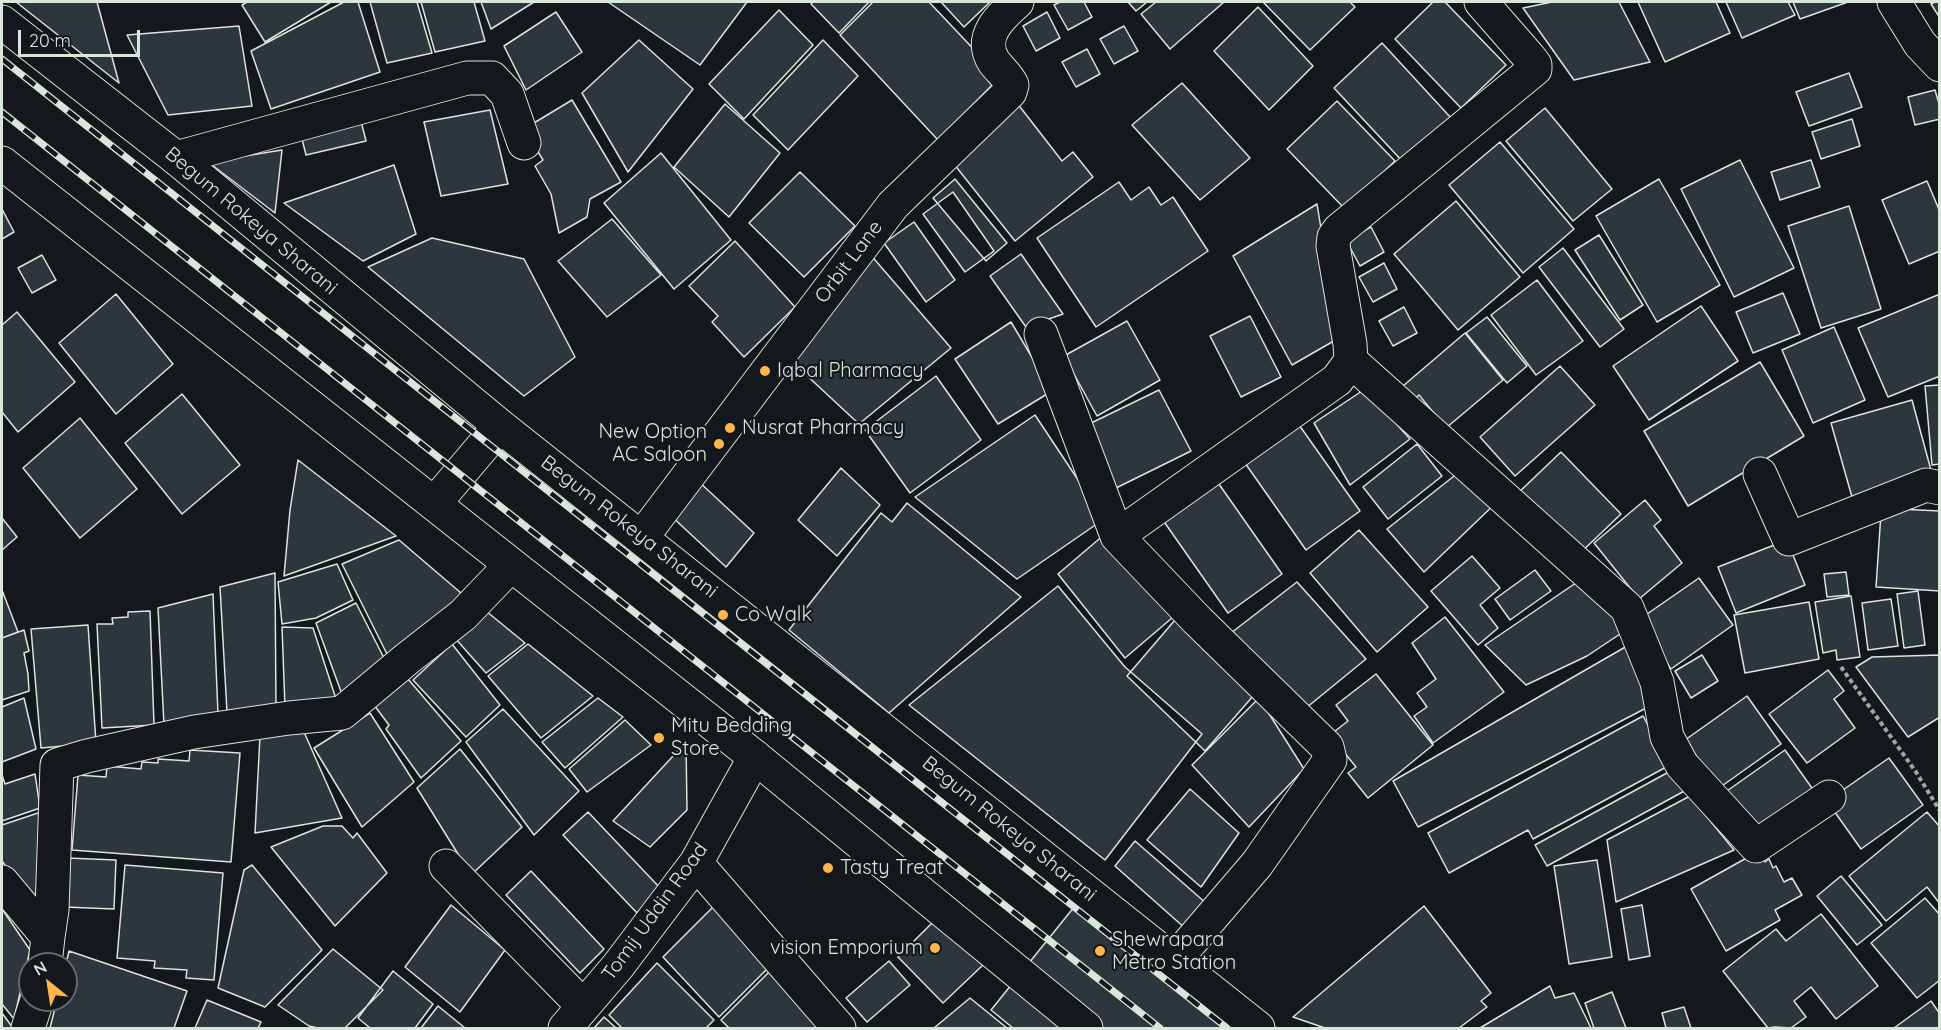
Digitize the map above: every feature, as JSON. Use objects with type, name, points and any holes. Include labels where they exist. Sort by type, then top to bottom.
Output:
[{"type":"street","name":"Orbit Lane","points":[[642,537],[893,204],[1010,92],[1012,85],[994,61],[989,50],[988,39],[993,27],[1017,2]]},
{"type":"street","points":[[1117,536],[1337,380],[1351,361],[1333,246],[1334,237],[1339,230],[1535,69],[1529,57],[1480,2]]},
{"type":"street","points":[[1894,2],[1920,44],[1940,65]]},
{"type":"street","name":"Begum Rokeya Sharani","points":[[2,22],[176,158],[500,426],[1258,1029]]},
{"type":"street","points":[[176,158],[467,78],[492,78],[507,94],[524,143]]},
{"type":"street","points":[[2,163],[755,757],[1086,1029]]},
{"type":"street","points":[[1041,334],[1117,536],[1197,620],[1327,747],[1330,756],[1330,760],[1257,864],[1174,961]]},
{"type":"street","points":[[1351,361],[1627,608],[1657,682],[1667,737],[1682,765],[1756,846],[1829,797]]},
{"type":"street","points":[[434,504],[500,426]]},
{"type":"street","points":[[1760,474],[1789,539],[1926,486],[1940,488]]},
{"type":"street","points":[[46,950],[52,910],[57,765],[194,732],[342,713],[464,615],[510,566]]},
{"type":"street","name":"Tomij Uddin Road","points":[[574,1018],[618,966],[696,863],[755,757]]},
{"type":"street","points":[[696,863],[839,1029]]},
{"type":"street","points":[[446,866],[574,1018]]},
{"type":"street","points":[[2,882],[46,950]]},
{"type":"street","points":[[28,1029],[33,1012]]},
{"type":"path","points":[[1841,668],[1916,772],[1940,811]]},
{"type":"building","points":[[16,2],[97,2],[119,83]]},
{"type":"building","points":[[247,2],[331,2],[265,42],[242,5]]},
{"type":"building","points":[[344,2],[358,2],[380,72],[271,109],[251,51]]},
{"type":"building","points":[[370,2],[417,2],[432,53],[387,63]]},
{"type":"building","points":[[421,2],[474,2],[485,41],[435,52]]},
{"type":"building","points":[[481,2],[534,2],[491,29]]},
{"type":"building","points":[[608,2],[747,2],[700,65]]},
{"type":"building","points":[[813,2],[869,2],[839,33],[811,4]]},
{"type":"building","points":[[873,2],[929,2],[1000,77],[938,140],[840,35]]},
{"type":"building","points":[[941,2],[990,2],[964,27]]},
{"type":"building","points":[[1060,2],[1084,2],[1092,17],[1068,30],[1054,5]]},
{"type":"building","points":[[1128,2],[1147,2],[1136,11]]},
{"type":"building","points":[[1156,2],[1224,2],[1170,49],[1141,14]]},
{"type":"building","points":[[1263,2],[1350,2],[1355,7],[1310,50]]},
{"type":"building","points":[[1433,2],[1445,2],[1506,65],[1461,108],[1395,39]]},
{"type":"building","points":[[1552,2],[1619,2],[1650,62],[1574,80],[1523,8]]},
{"type":"building","points":[[1638,2],[1716,2],[1730,33],[1665,62]]},
{"type":"building","points":[[1726,2],[1788,2],[1795,15],[1742,38]]},
{"type":"building","points":[[1793,2],[1848,2],[1800,19]]},
{"type":"building","points":[[1940,2],[1940,18],[1931,4]]},
{"type":"building","points":[[1258,7],[1313,66],[1269,110],[1214,51]]},
{"type":"building","points":[[779,10],[813,45],[744,119],[709,84]]},
{"type":"building","points":[[556,12],[582,52],[526,90],[504,46]]},
{"type":"building","points":[[1047,12],[1060,38],[1036,51],[1023,26]]},
{"type":"building","points":[[239,26],[252,106],[168,115],[127,35]]},
{"type":"building","points":[[1124,26],[1138,51],[1114,64],[1100,39]]},
{"type":"building","points":[[639,40],[693,89],[628,172],[582,93]]},
{"type":"building","points":[[823,40],[858,76],[788,150],[753,115]]},
{"type":"building","points":[[1382,43],[1452,119],[1404,163],[1334,88]]},
{"type":"building","points":[[1087,49],[1100,74],[1076,87],[1062,62]]},
{"type":"building","points":[[1849,73],[1862,107],[1809,126],[1796,92]]},
{"type":"building","points":[[1182,83],[1250,158],[1200,200],[1132,125]]},
{"type":"building","points":[[1935,90],[1940,107],[1940,119],[1915,125],[1908,97]]},
{"type":"building","points":[[572,100],[621,182],[590,199],[587,217],[559,233],[551,194],[535,166],[543,160],[524,129]]},
{"type":"building","points":[[1337,101],[1395,161],[1345,209],[1287,149]]},
{"type":"building","points":[[1017,103],[1062,161],[1073,152],[1093,177],[1015,241],[950,159]]},
{"type":"building","points":[[725,104],[780,153],[729,217],[674,167]]},
{"type":"building","points":[[1545,108],[1612,189],[1573,221],[1506,141]]},
{"type":"building","points":[[490,110],[508,184],[441,196],[424,122]]},
{"type":"building","points":[[1852,119],[1860,146],[1821,159],[1812,132]]},
{"type":"building","points":[[361,121],[366,141],[306,155],[301,135]]},
{"type":"building","points":[[1500,142],[1574,229],[1523,273],[1449,185]]},
{"type":"building","points":[[282,150],[275,213],[208,162]]},
{"type":"building","points":[[661,153],[731,240],[674,289],[604,203]]},
{"type":"building","points":[[1740,160],[1794,268],[1734,297],[1681,189]]},
{"type":"building","points":[[1811,160],[1820,187],[1780,200],[1771,172]]},
{"type":"building","points":[[394,165],[416,234],[363,261],[284,203]]},
{"type":"building","points":[[800,172],[855,226],[804,277],[749,223]]},
{"type":"building","points":[[955,179],[1007,243],[986,261],[933,198]]},
{"type":"building","points":[[1659,179],[1720,285],[1657,322],[1596,216]]},
{"type":"building","points":[[1927,181],[1940,212],[1940,251],[1909,264],[1882,200]]},
{"type":"building","points":[[1119,182],[1131,200],[1149,187],[1161,205],[1173,197],[1208,251],[1096,327],[1037,238]]},
{"type":"building","points":[[953,192],[994,251],[965,272],[923,214]]},
{"type":"building","points":[[1456,201],[1520,277],[1458,330],[1394,254]]},
{"type":"building","points":[[1317,204],[1339,338],[1292,365],[1233,256]]},
{"type":"building","points":[[1849,206],[1881,309],[1821,328],[1788,226]]},
{"type":"building","points":[[2,209],[14,232],[2,239]]},
{"type":"building","points":[[612,219],[661,275],[607,317],[558,261]]},
{"type":"building","points":[[914,222],[955,280],[926,302],[884,243]]},
{"type":"building","points":[[1371,227],[1384,252],[1360,266],[1346,240]]},
{"type":"building","points":[[1599,235],[1643,305],[1620,320],[1575,250]]},
{"type":"building","points":[[432,238],[524,259],[575,357],[524,396],[368,267]]},
{"type":"building","points":[[735,241],[795,307],[744,357],[712,322],[718,316],[689,286]]},
{"type":"building","points":[[1563,248],[1624,329],[1600,347],[1539,267]]},
{"type":"building","points":[[869,253],[951,348],[859,424],[789,359]]},
{"type":"building","points":[[1021,254],[1063,314],[1026,327],[990,276]]},
{"type":"building","points":[[42,255],[56,280],[32,293],[18,268]]},
{"type":"building","points":[[1384,263],[1397,289],[1373,302],[1359,277]]},
{"type":"building","points":[[1537,280],[1583,341],[1536,375],[1491,315]]},
{"type":"building","points":[[1783,293],[1800,334],[1753,353],[1736,312]]},
{"type":"building","points":[[116,294],[173,364],[116,414],[59,343]]},
{"type":"building","points":[[1940,294],[1940,376],[1888,397],[1858,328]]},
{"type":"building","points":[[1701,306],[1738,361],[1649,420],[1613,366]]},
{"type":"building","points":[[1404,307],[1417,333],[1393,346],[1379,321]]},
{"type":"building","points":[[17,312],[75,382],[18,432],[2,412],[2,325]]},
{"type":"building","points":[[1250,316],[1281,377],[1241,397],[1210,336]]},
{"type":"building","points":[[1487,317],[1527,366],[1507,383],[1466,333]]},
{"type":"building","points":[[1127,321],[1160,380],[1097,416],[1064,356]]},
{"type":"building","points":[[1011,322],[1052,391],[998,424],[955,359]]},
{"type":"building","points":[[1834,327],[1865,400],[1813,423],[1782,350]]},
{"type":"building","points":[[1465,333],[1503,380],[1446,428],[1419,395],[1414,400],[1403,386]]},
{"type":"building","points":[[1760,362],[1804,436],[1688,506],[1644,431]]},
{"type":"building","points":[[1560,366],[1595,405],[1515,476],[1480,437]]},
{"type":"building","points":[[936,376],[981,440],[910,493],[865,430]]},
{"type":"building","points":[[1940,385],[1940,464],[1932,465],[1925,386]]},
{"type":"building","points":[[1365,389],[1410,439],[1350,485],[1314,423]]},
{"type":"building","points":[[1159,390],[1191,451],[1116,488],[1085,426]]},
{"type":"building","points":[[182,394],[240,465],[182,514],[125,443]]},
{"type":"building","points":[[1912,400],[1932,474],[1852,497],[1831,423]]},
{"type":"building","points":[[1035,415],[1104,519],[1017,579],[915,497]]},
{"type":"building","points":[[1292,415],[1360,511],[1306,550],[1238,453]]},
{"type":"building","points":[[80,418],[137,489],[80,538],[23,468]]},
{"type":"building","points":[[1417,444],[1442,476],[1388,519],[1363,487]]},
{"type":"building","points":[[1561,452],[1621,514],[1576,557],[1516,495]]},
{"type":"building","points":[[298,460],[396,536],[284,576],[290,510]]},
{"type":"building","points":[[1468,465],[1501,498],[1424,572],[1387,529]]},
{"type":"building","points":[[841,468],[880,505],[837,556],[798,520]]},
{"type":"building","points":[[1214,477],[1282,574],[1228,613],[1160,516]]},
{"type":"building","points":[[697,480],[754,533],[726,567],[669,514]]},
{"type":"building","points":[[1645,500],[1661,520],[1654,526],[1682,563],[1639,599],[1594,543]]},
{"type":"building","points":[[907,503],[1021,597],[889,713],[789,630],[881,513],[892,522]]},
{"type":"building","points":[[1898,509],[1940,511],[1940,591],[1876,587],[1881,513]]},
{"type":"building","points":[[2,518],[17,537],[2,550]]},
{"type":"building","points":[[1112,528],[1179,612],[1125,658],[1058,574]]},
{"type":"building","points":[[1359,530],[1428,607],[1377,652],[1310,573]]},
{"type":"building","points":[[399,540],[468,599],[390,660],[342,564]]},
{"type":"building","points":[[1787,540],[1805,585],[1736,613],[1718,567]]},
{"type":"building","points":[[1472,556],[1500,588],[1480,605],[1498,628],[1478,645],[1431,591]]},
{"type":"building","points":[[337,564],[353,600],[316,618],[282,624],[278,582]]},
{"type":"building","points":[[1535,570],[1551,591],[1510,620],[1495,599]]},
{"type":"building","points":[[1846,572],[1849,595],[1827,597],[1824,574]]},
{"type":"building","points":[[275,573],[276,708],[227,712],[220,587]]},
{"type":"building","points":[[1586,576],[1623,632],[1587,656],[1526,685],[1485,645]]},
{"type":"building","points":[[1699,578],[1733,625],[1671,669],[1637,621]]},
{"type":"building","points":[[1297,582],[1366,659],[1306,708],[1231,633]]},
{"type":"building","points":[[1058,586],[1125,667],[1202,734],[1105,860],[909,705]]},
{"type":"building","points":[[2,590],[18,632],[2,638]]},
{"type":"building","points":[[1918,591],[1925,645],[1904,648],[1897,594]]},
{"type":"building","points":[[213,594],[218,714],[164,725],[158,608]]},
{"type":"building","points":[[1851,596],[1860,657],[1837,660],[1836,650],[1823,653],[1815,602]]},
{"type":"building","points":[[1891,599],[1898,646],[1868,650],[1862,603]]},
{"type":"building","points":[[1809,602],[1819,659],[1745,673],[1734,615]]},
{"type":"building","points":[[356,603],[388,666],[343,697],[316,623]]},
{"type":"building","points":[[150,611],[154,725],[102,728],[97,624],[113,624],[112,618],[128,617],[128,612]]},
{"type":"building","points":[[486,611],[525,643],[486,673],[454,637]]},
{"type":"building","points":[[1445,617],[1504,692],[1433,743],[1414,716],[1427,707],[1417,693],[1436,679],[1412,643]]},
{"type":"building","points":[[1175,620],[1254,695],[1205,751],[1127,676]]},
{"type":"building","points":[[88,625],[96,743],[41,748],[31,629]]},
{"type":"building","points":[[282,627],[313,628],[337,702],[285,707]]},
{"type":"building","points":[[24,630],[29,651],[24,653],[29,691],[2,700],[2,638]]},
{"type":"building","points":[[452,644],[500,705],[466,737],[413,680]]},
{"type":"building","points":[[528,644],[593,696],[541,738],[488,676]]},
{"type":"building","points":[[1627,646],[1650,706],[1418,827],[1393,781]]},
{"type":"building","points":[[1702,655],[1718,681],[1691,698],[1675,671]]},
{"type":"building","points":[[1940,655],[1940,717],[1908,737],[1856,667],[1872,657]]},
{"type":"building","points":[[1828,670],[1844,691],[1834,699],[1855,728],[1807,763],[1769,714]]},
{"type":"building","points":[[1376,674],[1433,745],[1368,798],[1348,773],[1356,767],[1330,735],[1348,721],[1336,705]]},
{"type":"building","points":[[408,679],[461,741],[421,778],[386,729],[389,725],[374,705],[394,683],[398,688]]},
{"type":"building","points":[[1747,696],[1781,744],[1719,788],[1685,740]]},
{"type":"building","points":[[24,698],[36,749],[2,762],[2,707]]},
{"type":"building","points":[[598,698],[623,717],[565,768],[542,742]]},
{"type":"building","points":[[1259,698],[1304,769],[1249,827],[1192,765]]},
{"type":"building","points":[[503,709],[579,791],[534,835],[466,742]]},
{"type":"building","points":[[370,713],[414,782],[362,827],[314,748]]},
{"type":"building","points":[[1643,716],[1670,765],[1533,839],[1528,830],[1449,873],[1428,833]]},
{"type":"building","points":[[625,720],[651,745],[587,792],[569,769]]},
{"type":"building","points":[[304,732],[342,818],[255,833],[260,736]]},
{"type":"building","points":[[686,742],[687,810],[650,847],[613,821]]},
{"type":"building","points":[[460,749],[522,827],[471,875],[417,788]]},
{"type":"building","points":[[190,750],[240,753],[231,862],[72,850],[78,775],[106,777],[107,766],[141,769],[142,762],[158,763],[158,759],[189,761]]},
{"type":"building","points":[[1785,750],[1819,798],[1758,842],[1724,793]]},
{"type":"building","points":[[1889,758],[1923,805],[1861,849],[1827,801]]},
{"type":"building","points":[[1676,768],[1688,789],[1547,866],[1535,845]]},
{"type":"building","points":[[35,774],[40,808],[2,821],[2,775],[5,784]]},
{"type":"building","points":[[1190,789],[1239,833],[1201,887],[1147,840]]},
{"type":"building","points":[[1690,796],[1734,850],[1616,902],[1607,840]]},
{"type":"building","points":[[41,812],[45,895],[28,897],[2,861],[2,825]]},
{"type":"building","points":[[588,812],[662,890],[637,913],[563,835]]},
{"type":"building","points":[[1927,812],[1940,827],[1940,904],[1927,887],[1886,921],[1849,876]]},
{"type":"building","points":[[323,826],[342,826],[353,838],[357,833],[387,873],[335,926],[271,847]]},
{"type":"building","points":[[1135,841],[1207,904],[1186,929],[1115,866]]},
{"type":"building","points":[[1759,851],[1765,862],[1769,859],[1773,868],[1776,866],[1784,882],[1792,878],[1802,895],[1775,910],[1780,920],[1726,951],[1691,889]]},
{"type":"building","points":[[67,858],[116,860],[114,909],[64,907]]},
{"type":"building","points":[[1597,860],[1612,957],[1569,964],[1554,866]]},
{"type":"building","points":[[125,865],[223,873],[214,980],[186,978],[187,970],[154,968],[155,961],[117,958]]},
{"type":"building","points":[[252,865],[322,950],[265,1007],[218,988],[244,870]]},
{"type":"building","points":[[531,871],[604,949],[580,973],[506,895]]},
{"type":"building","points":[[1841,876],[1882,925],[1857,945],[1817,896]]},
{"type":"building","name":"Shewrapara Metro Station","points":[[1087,891],[1257,1028],[1013,1028],[991,1010]]},
{"type":"building","points":[[1925,898],[1940,915],[1940,980],[1917,998],[1871,943]]},
{"type":"building","points":[[718,902],[774,962],[719,1017],[663,957]]},
{"type":"building","points":[[451,905],[505,950],[460,1012],[405,967]]},
{"type":"building","points":[[1642,905],[1650,956],[1629,960],[1621,909]]},
{"type":"building","points":[[1424,906],[1491,993],[1481,1001],[1487,1007],[1459,1028],[1325,1028],[1293,1017]]},
{"type":"building","points":[[2,909],[30,950],[30,952],[18,952],[18,1002],[14,1019],[2,1004]]},
{"type":"building","points":[[1821,914],[1878,986],[1836,1019],[1811,987],[1794,1001],[1806,1017],[1791,1028],[1768,1028],[1723,971],[1776,929],[1786,941]]},
{"type":"building","points":[[932,923],[984,964],[943,1003],[898,957]]},
{"type":"building","points":[[333,949],[383,990],[345,1028],[309,1026],[278,1005]]},
{"type":"building","points":[[78,954],[187,991],[174,1028],[50,1028],[54,1012],[78,1012]]},
{"type":"building","points":[[889,961],[910,985],[867,1022],[846,998]]},
{"type":"building","points":[[657,963],[714,1020],[706,1028],[622,1028],[609,1015]]},
{"type":"building","points":[[775,966],[818,1028],[729,1028],[721,1020]]},
{"type":"building","points":[[393,971],[433,1004],[415,1028],[370,1028],[358,1018]]},
{"type":"building","points":[[1550,986],[1555,998],[1574,993],[1591,1028],[1480,1028]]},
{"type":"building","points":[[1612,992],[1626,1028],[1594,1028],[1585,1003]]},
{"type":"building","points":[[970,998],[1007,1028],[934,1028]]},
{"type":"building","points":[[207,1000],[261,1022],[258,1028],[195,1028]]},
{"type":"building","points":[[1931,1001],[1940,1014],[1940,1028],[1894,1028]]},
{"type":"building","points":[[438,1006],[465,1028],[421,1028]]},
{"type":"building","points":[[1684,1007],[1691,1028],[1666,1028],[1662,1013]]},
{"type":"building","points":[[2,1013],[13,1028],[2,1028]]},
{"type":"building","points":[[604,1017],[616,1028],[594,1028]]},
{"type":"railway","points":[[2,59],[1227,1028]]},
{"type":"railway","points":[[2,112],[1160,1028]]},
{"type":"place","name":"Iqbal Pharmacy","points":[[765,371]]},
{"type":"place","name":"Nusrat Pharmacy","points":[[730,428]]},
{"type":"place","name":"New Option AC Saloon","points":[[719,444]]},
{"type":"place","name":"Co Walk","points":[[723,615]]},
{"type":"place","name":"Mitu Bedding Store","points":[[659,738]]},
{"type":"place","name":"Tasty Treat","points":[[828,868]]},
{"type":"place","name":"vision Emporium","points":[[935,948]]},
{"type":"place","name":"Shewrapara Metro Station","points":[[1100,951]]}]
